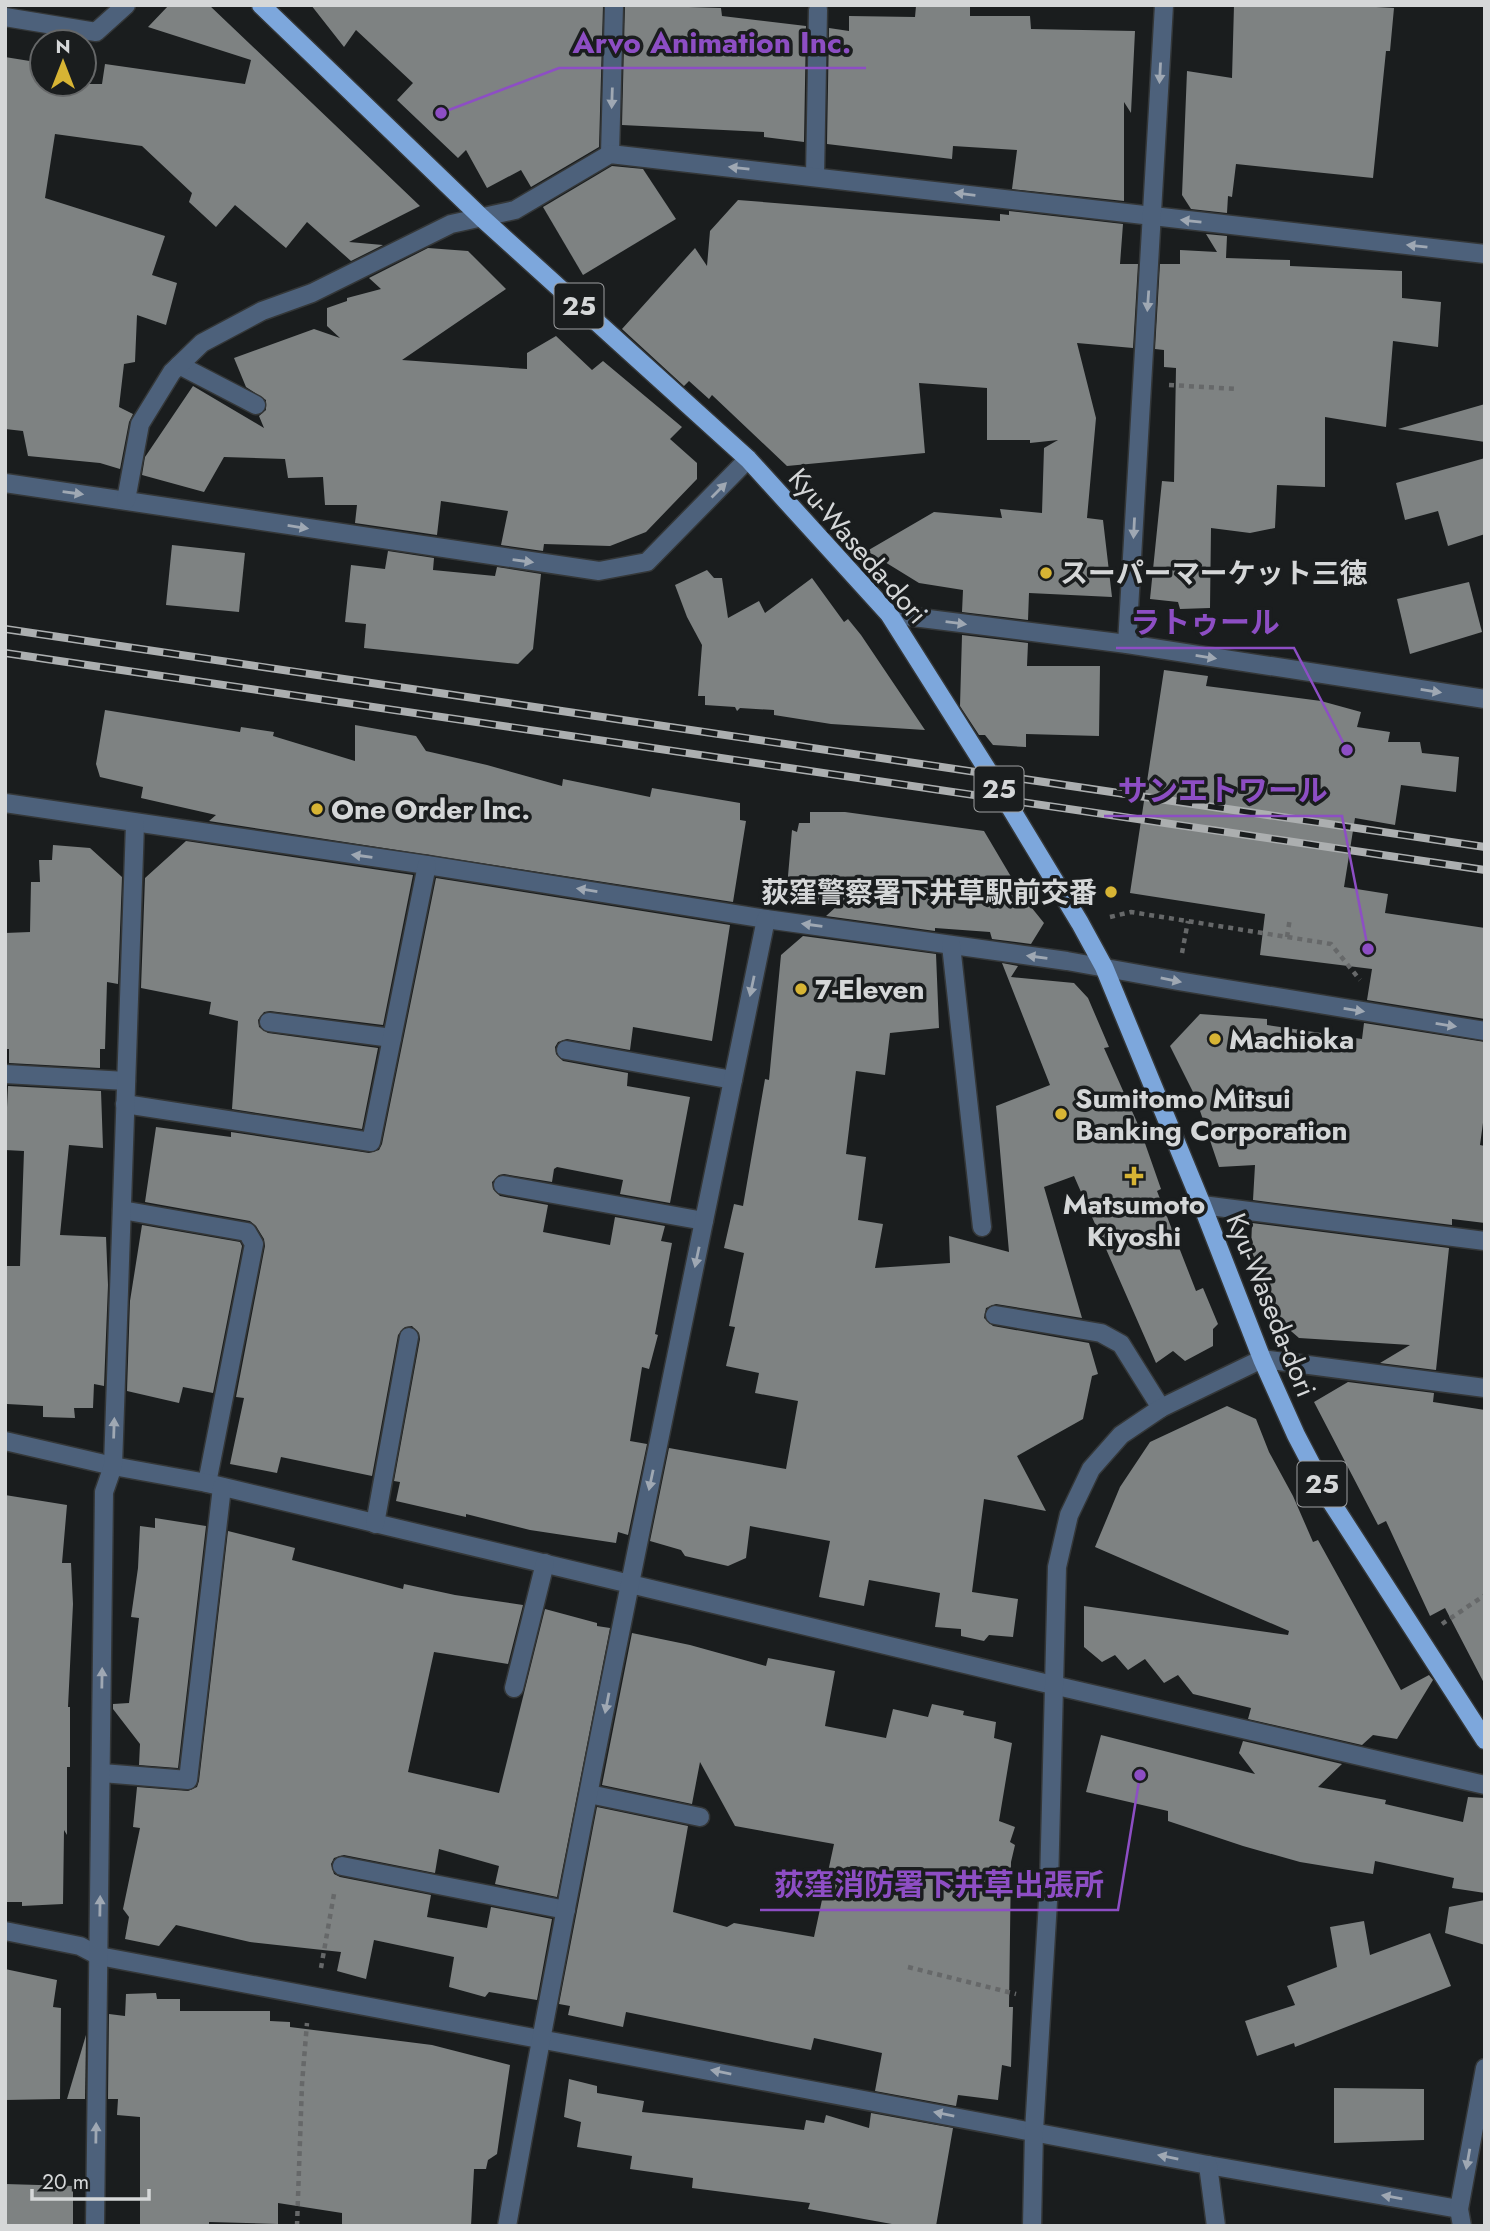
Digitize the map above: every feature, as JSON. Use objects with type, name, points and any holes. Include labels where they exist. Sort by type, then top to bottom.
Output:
[{"type":"main road","name":"Kyu-Waseda-dori","points":[[267,7],[482,218],[748,459],[889,614],[990,774],[1104,967],[1262,1359],[1296,1435],[1330,1500],[1485,1740]]},
{"type":"street","points":[[5,17],[96,33],[126,5]]},
{"type":"street","points":[[610,154],[614,5]]},
{"type":"street","points":[[1127,645],[1164,5]]},
{"type":"street","points":[[815,176],[818,10]]},
{"type":"street","points":[[126,500],[140,424],[172,372],[202,343],[262,312],[313,293],[451,224],[515,210],[610,154],[1485,254]]},
{"type":"street","points":[[179,365],[256,405]]},
{"type":"street","points":[[5,483],[600,571],[647,562],[748,459]]},
{"type":"street","points":[[889,614],[1127,645],[1485,699]]},
{"type":"street","points":[[5,803],[427,865],[766,919],[1104,967],[1485,1031]]},
{"type":"street","points":[[94,2226],[104,1492],[113,1466],[135,824]]},
{"type":"street","points":[[125,1104],[371,1142],[427,865]]},
{"type":"street","points":[[507,2226],[540,2038],[766,919]]},
{"type":"street","points":[[951,945],[982,1227]]},
{"type":"street","points":[[270,1023],[392,1038]]},
{"type":"street","points":[[566,1051],[733,1080]]},
{"type":"street","points":[[5,1074],[127,1081]]},
{"type":"street","points":[[503,1185],[704,1221]]},
{"type":"street","points":[[1202,1205],[1485,1241]]},
{"type":"street","points":[[102,1773],[188,1780],[214,1485],[254,1244],[247,1232],[122,1210]]},
{"type":"street","points":[[995,1315],[1101,1333],[1121,1344],[1161,1408]]},
{"type":"street","points":[[375,1524],[409,1337]]},
{"type":"street","points":[[1032,2226],[1034,2131],[1049,1885],[1057,1567],[1069,1515],[1091,1469],[1121,1435],[1161,1408],[1262,1359],[1485,1388]]},
{"type":"street","points":[[5,1441],[113,1466],[214,1485],[1485,1785]]},
{"type":"street","points":[[514,1688],[545,1563]]},
{"type":"street","points":[[589,1794],[700,1817]]},
{"type":"street","points":[[342,1866],[566,1910]]},
{"type":"street","points":[[5,1931],[80,1946],[99,1956],[1034,2131],[1460,2218],[1485,2068]]},
{"type":"street","points":[[1208,2165],[1216,2226]]},
{"type":"path","points":[[1143,383],[1238,389]]},
{"type":"path","points":[[1100,919],[1131,912],[1331,944],[1360,981]]},
{"type":"path","points":[[1287,938],[1290,918]]},
{"type":"path","points":[[1182,956],[1188,921]]},
{"type":"path","points":[[1420,1640],[1485,1595]]},
{"type":"path","points":[[297,2226],[302,2084],[314,1995],[336,1882],[342,1866]]},
{"type":"path","points":[[908,1968],[1042,2000]]},
{"type":"building","points":[[169,5],[209,5],[420,206],[349,242],[383,245],[351,261],[307,222],[286,248],[235,205],[216,227],[189,202],[192,193],[142,146],[55,134],[45,198],[165,236],[152,275],[177,283],[166,325],[137,315],[135,362],[124,364],[119,407],[133,414],[120,469],[100,463],[28,456],[23,431],[5,429],[5,57],[28,61],[28,98],[98,98],[98,84],[102,84],[105,64],[245,84],[251,60],[148,27]]},
{"type":"building","points":[[311,5],[603,5],[599,147],[531,187],[521,170],[487,188],[466,150],[458,158],[397,100],[413,83],[356,30],[344,47]]},
{"type":"building","points":[[625,5],[721,8],[722,16],[806,26],[804,142],[764,137],[764,132],[622,125]]},
{"type":"building","points":[[970,5],[970,16],[1030,16],[1031,29],[1135,31],[1131,113],[1124,102],[1124,201],[1012,189],[1017,150],[953,146],[952,159],[827,144],[829,28],[849,31],[849,16],[915,17],[916,6]]},
{"type":"building","points":[[1234,5],[1394,8],[1390,51],[1386,51],[1373,178],[1236,164],[1227,213],[1191,209],[1182,195],[1187,71],[1232,78]]},
{"type":"building","points":[[612,166],[643,169],[676,219],[583,275],[543,207]]},
{"type":"building","points":[[738,200],[1000,221],[1000,214],[1009,215],[1009,211],[1123,224],[1120,264],[1138,264],[1133,348],[1077,343],[1096,418],[1087,518],[1103,520],[1112,597],[1029,593],[1028,620],[962,612],[963,590],[919,583],[867,551],[934,512],[1002,518],[1000,509],[1042,513],[1044,448],[1058,440],[1030,443],[1030,440],[987,440],[987,388],[919,383],[925,453],[787,466],[712,395],[709,399],[689,381],[684,386],[622,329],[695,248],[707,266],[710,231]]},
{"type":"building","points":[[1206,234],[1227,236],[1226,258],[1290,260],[1290,266],[1402,271],[1402,298],[1441,302],[1438,347],[1393,341],[1386,427],[1325,417],[1325,487],[1277,485],[1275,528],[1250,533],[1211,528],[1210,608],[1180,609],[1178,602],[1150,599],[1162,481],[1174,482],[1176,368],[1164,367],[1164,350],[1155,349],[1160,264],[1180,264],[1180,250],[1217,252]]},
{"type":"building","points":[[428,248],[468,251],[506,289],[402,360],[527,369],[527,353],[556,336],[592,370],[603,361],[682,427],[670,439],[697,463],[697,479],[646,532],[610,546],[544,544],[543,551],[501,545],[508,511],[441,501],[437,535],[355,523],[357,505],[325,505],[323,477],[288,478],[285,459],[224,457],[204,492],[142,475],[145,457],[193,386],[264,428],[259,416],[266,410],[266,400],[246,387],[234,358],[314,329],[340,338],[327,326],[327,308],[347,301],[347,298],[381,289],[369,278]]},
{"type":"building","points":[[1485,404],[1485,442],[1398,429]]},
{"type":"building","points":[[1485,458],[1485,534],[1448,546],[1438,511],[1405,520],[1396,483]]},
{"type":"building","points":[[172,545],[245,553],[239,612],[166,605]]},
{"type":"building","points":[[388,551],[434,558],[433,570],[495,576],[497,567],[541,574],[533,649],[518,664],[364,648],[366,624],[345,622],[351,565],[385,569]]},
{"type":"building","points":[[707,570],[714,578],[722,578],[728,618],[759,601],[765,613],[812,578],[844,622],[848,619],[861,635],[925,730],[831,724],[774,715],[774,710],[740,708],[737,711],[735,707],[705,705],[705,696],[698,696],[702,645],[687,617],[675,585]]},
{"type":"building","points":[[1469,582],[1482,632],[1410,654],[1397,599]]},
{"type":"building","points":[[962,635],[1028,643],[1027,666],[1100,666],[1099,736],[1026,734],[1026,747],[993,745],[985,735],[979,735],[960,706]]},
{"type":"building","points":[[1164,670],[1208,676],[1206,686],[1321,701],[1361,712],[1357,727],[1390,732],[1388,742],[1420,742],[1422,753],[1459,757],[1456,792],[1401,785],[1395,825],[1355,818],[1344,887],[1388,894],[1385,913],[1485,928],[1485,1019],[1367,1000],[1372,969],[1260,955],[1265,914],[1130,893]]},
{"type":"building","points":[[105,710],[240,732],[241,727],[274,732],[273,736],[355,761],[355,725],[416,736],[426,751],[562,786],[563,779],[650,797],[652,788],[740,803],[740,820],[746,821],[733,902],[209,821],[216,815],[141,798],[143,787],[100,777],[96,764]]},
{"type":"building","points":[[810,812],[845,812],[984,831],[1023,897],[1044,923],[1031,944],[992,939],[990,932],[935,928],[935,931],[826,916],[836,907],[786,899],[792,830],[797,832],[799,823],[810,823]]},
{"type":"building","points":[[186,841],[413,875],[383,1025],[270,1011],[264,1012],[258,1020],[259,1027],[268,1033],[378,1048],[362,1129],[232,1109],[238,1021],[209,1014],[211,1002],[141,988],[145,878]]},
{"type":"building","points":[[53,845],[90,848],[122,877],[118,984],[107,982],[105,1049],[100,1049],[100,1068],[9,1063],[9,1049],[5,1049],[5,933],[30,932],[31,882],[40,882],[39,860],[52,860]]},
{"type":"building","points":[[436,878],[730,925],[712,1041],[633,1027],[630,1050],[567,1039],[558,1042],[555,1047],[556,1054],[563,1061],[628,1073],[627,1086],[690,1097],[670,1203],[620,1194],[623,1180],[557,1167],[554,1169],[552,1182],[504,1174],[492,1182],[493,1189],[500,1196],[548,1205],[543,1232],[610,1245],[615,1217],[665,1226],[661,1241],[672,1243],[655,1334],[658,1335],[649,1369],[642,1367],[630,1441],[647,1444],[628,1535],[618,1532],[616,1543],[530,1530],[466,1514],[466,1517],[396,1501],[400,1482],[394,1481],[420,1339],[419,1333],[412,1326],[405,1327],[398,1335],[372,1476],[281,1457],[277,1473],[230,1464],[244,1398],[236,1397],[265,1246],[264,1239],[250,1221],[145,1202],[156,1127],[231,1137],[231,1132],[369,1153],[379,1150]]},
{"type":"building","points":[[803,936],[936,954],[939,1028],[890,1033],[885,1075],[856,1071],[846,1154],[866,1157],[858,1220],[883,1224],[875,1268],[950,1263],[949,1236],[1009,1252],[996,1106],[1050,1085],[1002,963],[1018,966],[1011,977],[1074,983],[1088,998],[1109,1047],[1104,1048],[1140,1129],[1161,1189],[1157,1191],[1196,1291],[1203,1288],[1218,1324],[1213,1329],[1213,1346],[1185,1361],[1173,1351],[1156,1363],[1074,1176],[1044,1187],[1082,1318],[996,1304],[986,1308],[984,1318],[993,1326],[1089,1343],[1098,1374],[1092,1376],[1083,1419],[1017,1456],[1046,1511],[984,1499],[972,1592],[1018,1599],[1013,1637],[989,1635],[984,1641],[961,1636],[961,1629],[935,1627],[940,1593],[869,1580],[864,1606],[819,1597],[830,1541],[750,1526],[746,1558],[728,1566],[685,1556],[681,1550],[650,1541],[669,1448],[786,1469],[798,1401],[755,1393],[759,1373],[726,1366],[735,1327],[729,1326],[744,1253],[724,1248],[734,1204],[743,1206],[765,1079],[769,1080],[781,955]]},
{"type":"building","points":[[1200,1014],[1267,1019],[1267,1025],[1362,1039],[1364,1023],[1485,1042],[1485,1108],[1480,1145],[1485,1146],[1485,1223],[1452,1219],[1452,1225],[1253,1200],[1255,1165],[1219,1167],[1195,1096],[1170,1046]]},
{"type":"building","points":[[8,1086],[101,1091],[103,1148],[69,1145],[60,1235],[106,1237],[108,1285],[104,1386],[94,1384],[93,1408],[74,1408],[75,1418],[43,1417],[43,1406],[7,1404],[5,1266],[20,1266],[24,1151],[5,1150]]},
{"type":"building","points":[[1252,1223],[1449,1248],[1436,1370],[1380,1363],[1410,1345],[1299,1338],[1284,1325],[1264,1285],[1251,1249]]},
{"type":"building","points":[[142,1225],[240,1242],[242,1246],[213,1393],[183,1387],[179,1403],[127,1391],[130,1301]]},
{"type":"building","points":[[1348,1382],[1434,1393],[1433,1402],[1485,1410],[1485,1685],[1445,1608],[1430,1616],[1386,1521],[1378,1525],[1314,1402]]},
{"type":"building","points":[[1227,1406],[1256,1419],[1313,1542],[1318,1540],[1401,1690],[1429,1675],[1433,1680],[1397,1739],[1373,1735],[1362,1745],[1248,1719],[1251,1708],[1193,1694],[1178,1675],[1164,1683],[1145,1659],[1128,1670],[1115,1655],[1102,1662],[1084,1647],[1084,1606],[1288,1635],[1289,1631],[1095,1547],[1120,1487],[1150,1442]]},
{"type":"building","points":[[5,1495],[67,1505],[62,1563],[71,1563],[73,1604],[68,1707],[70,1767],[67,1767],[63,1904],[22,1906],[22,1902],[5,1902]]},
{"type":"building","points":[[155,1518],[206,1526],[178,1768],[139,1765],[140,1744],[113,1709],[113,1704],[129,1703],[139,1618],[131,1617],[138,1568],[140,1526],[155,1528]]},
{"type":"building","points":[[228,1531],[295,1548],[292,1560],[403,1589],[404,1584],[523,1605],[508,1664],[434,1652],[408,1772],[499,1793],[545,1609],[610,1628],[557,1897],[495,1884],[499,1866],[439,1849],[435,1873],[344,1855],[334,1858],[331,1864],[334,1874],[340,1877],[431,1895],[427,1917],[487,1928],[491,1907],[552,1919],[537,2000],[489,1992],[485,1997],[449,1987],[454,1957],[374,1940],[366,1979],[337,1971],[341,1952],[250,1942],[176,1925],[159,1946],[125,1939],[129,1917],[123,1909],[140,1828],[133,1827],[137,1787],[188,1791],[197,1787],[199,1781]]},
{"type":"building","points":[[632,1633],[690,1645],[766,1666],[768,1658],[835,1671],[825,1726],[886,1738],[893,1709],[928,1717],[932,1704],[964,1711],[963,1715],[996,1722],[994,1738],[1012,1743],[999,1821],[1015,1827],[1010,1842],[1015,1845],[1011,1862],[1011,2067],[1002,2065],[998,2100],[958,2095],[956,2106],[875,2091],[882,2053],[814,2038],[811,2050],[626,2012],[623,2027],[568,2015],[570,2006],[559,2004],[597,1807],[688,1826],[673,1912],[727,1927],[734,1923],[814,1937],[834,1844],[735,1826],[700,1762],[692,1804],[602,1785]]},
{"type":"building","points":[[1101,1735],[1255,1774],[1239,1753],[1243,1741],[1342,1764],[1318,1787],[1386,1800],[1385,1804],[1463,1822],[1468,1797],[1485,1798],[1485,1893],[1452,1888],[1454,1878],[1375,1861],[1373,1874],[1300,1862],[1168,1821],[1168,1811],[1086,1792]]},
{"type":"building","points":[[1485,1900],[1485,1945],[1445,1933],[1449,1907]]},
{"type":"building","points":[[1364,1921],[1370,1955],[1430,1933],[1451,1986],[1295,2047],[1294,2043],[1257,2056],[1245,2021],[1295,2005],[1287,1986],[1337,1967],[1330,1927]]},
{"type":"building","points":[[5,1969],[57,1980],[53,2007],[61,2008],[60,2099],[5,2100]]},
{"type":"building","points":[[156,1993],[157,1999],[180,1999],[180,2011],[270,2011],[270,2021],[290,2022],[290,2027],[432,2045],[510,2065],[497,2154],[488,2160],[486,2169],[474,2169],[471,2226],[342,2226],[342,2213],[278,2203],[278,2224],[209,2222],[209,2226],[140,2226],[140,2117],[117,2115],[118,2099],[108,2099],[109,2014],[125,2016],[126,1994]]},
{"type":"building","points":[[86,2035],[85,2099],[67,2099]]},
{"type":"building","points":[[569,2079],[597,2086],[597,2093],[644,2101],[642,2112],[804,2130],[806,2120],[824,2123],[826,2115],[869,2128],[871,2113],[953,2128],[936,2226],[903,2226],[808,2209],[810,2203],[692,2188],[693,2178],[630,2169],[632,2156],[577,2147],[581,2122],[564,2117]]},
{"type":"building","points":[[1334,2088],[1424,2089],[1424,2140],[1334,2143]]},
{"type":"building","points":[[5,2184],[73,2186],[73,2226],[5,2226]]},
{"type":"railway","points":[[5,629],[1485,847]]},
{"type":"railway","points":[[5,653],[1485,870]]},
{"type":"place","name":"Arvo Animation Inc.","points":[[441,113]]},
{"type":"place","name":"スーパーマーケット三徳","points":[[1046,573]]},
{"type":"place","name":"ラトゥール","points":[[1347,750]]},
{"type":"place","name":"One Order Inc.","points":[[317,809]]},
{"type":"place","name":"荻窪警察署下井草駅前交番","points":[[1111,892]]},
{"type":"place","name":"サンエトワール","points":[[1368,949]]},
{"type":"place","name":"7-Eleven","points":[[801,989]]},
{"type":"place","name":"Machioka","points":[[1215,1039]]},
{"type":"place","name":"Sumitomo Mitsui Banking Corporation","points":[[1061,1114]]},
{"type":"place","name":"Matsumoto Kiyoshi","points":[[1134,1176]]},
{"type":"place","name":"荻窪消防署下井草出張所","points":[[1140,1775]]}]
